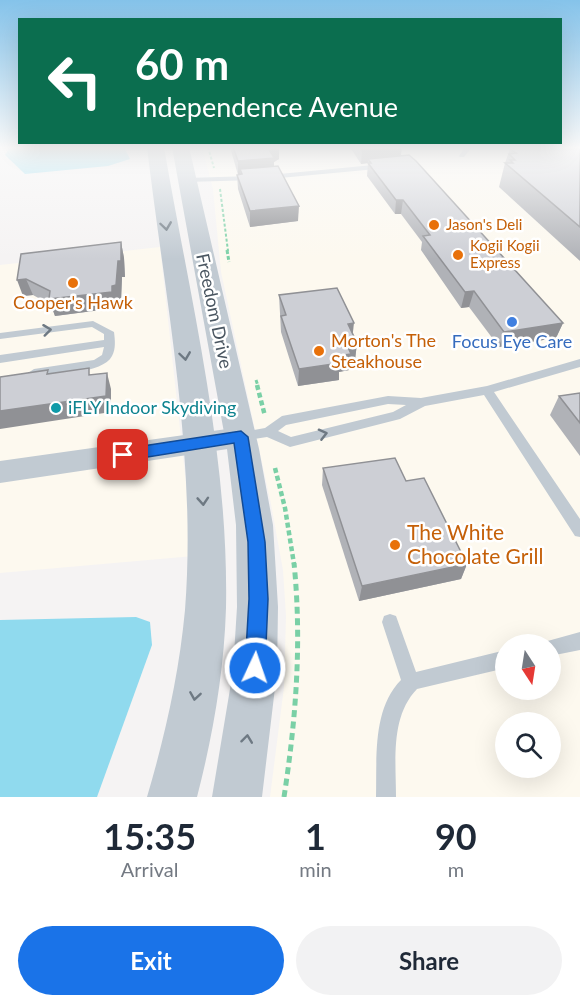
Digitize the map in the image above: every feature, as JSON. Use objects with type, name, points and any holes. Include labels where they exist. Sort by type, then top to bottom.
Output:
[{"type":"street","name":"Freedom Drive","points":[[160,184],[198,443],[206,573],[201,655],[191,719],[172,797]]},
{"type":"street","name":"Freedom Drive","points":[[187,185],[258,426],[256,542],[258,599],[255,668],[244,762],[237,797]]},
{"type":"street","points":[[0,472],[198,443],[258,426]]},
{"type":"lane","points":[[187,185],[196,184]]},
{"type":"lane","points":[[0,336],[93,324],[109,332],[108,353],[104,359],[94,364],[23,374]]},
{"type":"lane","points":[[0,359],[109,343]]},
{"type":"lane","points":[[258,426],[388,400],[421,402],[487,390],[580,363]]},
{"type":"lane","points":[[487,390],[580,531]]},
{"type":"lane","points":[[258,426],[290,442],[396,416],[421,402]]},
{"type":"lane","points":[[390,622],[411,683]]},
{"type":"lane","points":[[561,645],[580,641]]},
{"type":"lane","points":[[386,797],[389,723],[396,703],[411,683],[495,662]]},
{"type":"path","points":[[219,184],[229,266]]},
{"type":"path","points":[[253,370],[258,426]]},
{"type":"path","points":[[277,473],[297,574],[300,641],[284,797]]},
{"type":"shaded area","points":[[212,184],[580,184],[580,797],[270,797],[284,687],[286,616],[283,570],[221,272]]},
{"type":"shaded area","points":[[160,247],[194,556],[0,573],[0,265]]},
{"type":"water","points":[[136,617],[150,622],[152,645],[97,797],[0,797],[0,620]]},
{"type":"building","points":[[240,184],[288,184],[299,206],[250,211]]},
{"type":"building","points":[[384,184],[437,184],[563,323],[504,332],[474,291],[465,292],[423,236],[430,235],[403,200],[396,200]]},
{"type":"building","points":[[530,184],[580,184],[580,227]]},
{"type":"building","points":[[121,242],[121,261],[118,261],[116,285],[112,286],[112,292],[49,299],[50,291],[26,279],[17,280],[21,254]]},
{"type":"building","name":"Morton's The Steakhouse","points":[[337,288],[354,323],[348,324],[357,343],[347,345],[351,354],[337,356],[340,363],[299,369],[281,316],[286,315],[279,295]]},
{"type":"building","points":[[89,368],[89,375],[107,373],[106,396],[0,411],[0,377],[48,370],[47,374]]},
{"type":"building","points":[[580,393],[580,423],[559,396]]},
{"type":"building","name":"The White Chocolate Grill","points":[[395,458],[406,481],[424,478],[467,564],[362,586],[323,468]]},
{"type":"place","name":"Jason's Deli","points":[[434,225]]},
{"type":"place","name":"Kogii Kogii Express","points":[[458,255]]},
{"type":"place","name":"Cooper's Hawk","points":[[73,283]]},
{"type":"place","name":"Focus Eye Care","points":[[512,322]]},
{"type":"place","name":"Morton's The Steakhouse","points":[[319,351]]},
{"type":"place","name":"iFLY Indoor Skydiving","points":[[56,408]]},
{"type":"place","name":"The White Chocolate Grill","points":[[395,545]]},
{"type":"route","points":[[123,455],[241,437],[256,542],[258,599],[255,668]]}]
